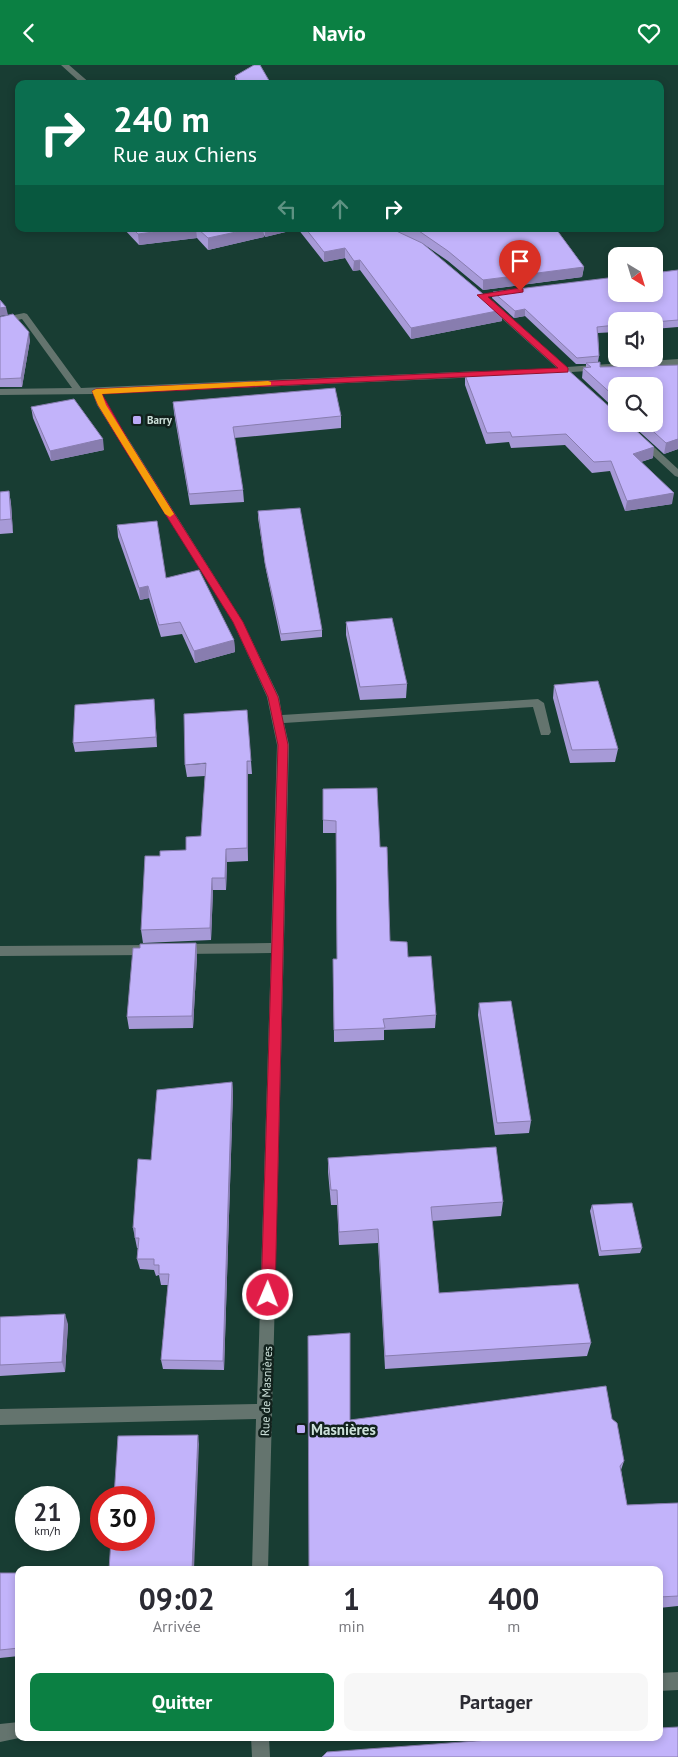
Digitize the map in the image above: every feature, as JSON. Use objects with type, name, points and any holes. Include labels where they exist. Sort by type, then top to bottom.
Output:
[{"type":"street","points":[[65,65],[83,80]]},
{"type":"street","points":[[486,295],[578,382]]},
{"type":"street","points":[[0,321],[24,316],[79,392]]},
{"type":"street","points":[[542,371],[678,363]]},
{"type":"street","points":[[0,393],[79,392],[493,373]]},
{"type":"street","name":"Rue de Masnières","points":[[96,391],[107,414],[238,622],[273,697],[283,745],[260,1566]]},
{"type":"street","points":[[633,432],[678,474]]},
{"type":"street","points":[[278,719],[538,703],[545,732]]},
{"type":"street","points":[[0,951],[278,948]]},
{"type":"street","points":[[0,1417],[265,1411]]},
{"type":"street","points":[[663,1682],[678,1681]]},
{"type":"street","points":[[0,1733],[15,1731]]},
{"type":"street","points":[[260,1741],[261,1757]]},
{"type":"building","points":[[254,65],[260,65],[269,80],[237,80],[235,76]]},
{"type":"building","points":[[136,232],[153,232],[138,234]]},
{"type":"building","points":[[201,232],[236,232],[208,238]]},
{"type":"building","points":[[308,232],[398,232],[422,243],[502,310],[411,328],[360,260],[354,261],[345,248],[324,252]]},
{"type":"building","points":[[420,232],[558,232],[584,267],[483,280],[448,251]]},
{"type":"building","points":[[678,270],[678,320],[663,321],[663,312],[608,312],[608,326],[597,327],[599,356],[577,358],[525,309],[515,311],[493,292],[608,278],[608,303],[662,303],[663,272]]},
{"type":"building","points":[[0,300],[6,307],[0,308]]},
{"type":"building","points":[[13,314],[29,332],[21,378],[0,379],[0,317]]},
{"type":"building","points":[[600,362],[600,367],[663,367],[663,365],[678,365],[678,439],[666,443],[654,432],[663,432],[663,377],[608,377],[608,391],[583,368],[591,367],[586,363]]},
{"type":"building","points":[[567,369],[608,406],[608,432],[638,432],[654,447],[633,454],[674,493],[627,501],[611,461],[594,462],[566,434],[512,437],[510,432],[487,433],[465,375]]},
{"type":"building","points":[[335,388],[341,416],[233,427],[243,490],[189,494],[173,402]]},
{"type":"building","points":[[74,399],[103,439],[50,451],[31,407]]},
{"type":"building","points":[[9,491],[11,519],[0,520],[0,492]]},
{"type":"building","points":[[300,508],[322,630],[281,634],[265,563],[258,511]]},
{"type":"building","points":[[157,521],[166,578],[199,570],[234,640],[194,651],[180,622],[159,625],[148,586],[139,588],[117,525]]},
{"type":"building","points":[[392,618],[407,684],[360,687],[346,622]]},
{"type":"building","points":[[598,681],[618,749],[572,750],[554,685]]},
{"type":"building","points":[[154,699],[156,737],[73,743],[75,705]]},
{"type":"building","points":[[247,710],[251,761],[247,761],[247,848],[226,849],[225,878],[212,878],[210,928],[141,930],[145,856],[160,856],[160,851],[186,850],[186,837],[201,836],[206,763],[185,765],[184,714]]},
{"type":"building","points":[[377,788],[380,847],[387,847],[390,941],[407,942],[408,957],[431,956],[436,1015],[383,1019],[385,1028],[334,1030],[333,959],[337,959],[336,821],[323,820],[323,789]]},
{"type":"building","points":[[196,943],[192,1016],[127,1017],[133,948],[140,948],[140,944]]},
{"type":"building","points":[[511,1001],[531,1121],[497,1123],[479,1003]]},
{"type":"building","points":[[232,1082],[223,1361],[161,1360],[169,1274],[159,1274],[159,1265],[154,1265],[154,1259],[137,1259],[139,1238],[135,1238],[135,1228],[133,1228],[138,1159],[151,1160],[157,1090]]},
{"type":"building","points":[[496,1147],[503,1202],[431,1207],[439,1293],[578,1284],[591,1343],[385,1356],[378,1229],[339,1232],[337,1190],[331,1190],[328,1158]]},
{"type":"building","points":[[632,1203],[642,1248],[601,1251],[592,1205]]},
{"type":"building","points":[[65,1314],[62,1362],[0,1365],[0,1317]]},
{"type":"building","points":[[350,1333],[350,1420],[606,1386],[612,1419],[617,1423],[624,1461],[620,1466],[627,1505],[678,1503],[678,1596],[663,1597],[663,1566],[309,1566],[308,1336]]},
{"type":"building","points":[[198,1435],[192,1566],[109,1566],[110,1551],[155,1551],[155,1486],[115,1486],[118,1436]]},
{"type":"building","points":[[0,1573],[15,1573],[15,1648],[0,1650]]},
{"type":"building","points":[[678,1727],[678,1757],[322,1757],[327,1752],[476,1741],[663,1741],[663,1728]]},
{"type":"slow traffic","points":[[170,514],[102,405],[96,391],[268,384]]},
{"type":"place","name":"Barry","points":[[137,420]]},
{"type":"place","name":"Masnières","points":[[301,1429]]},
{"type":"route","points":[[268,1295],[283,745],[273,697],[238,622],[102,405],[96,391],[565,370],[481,295],[520,291]]}]
